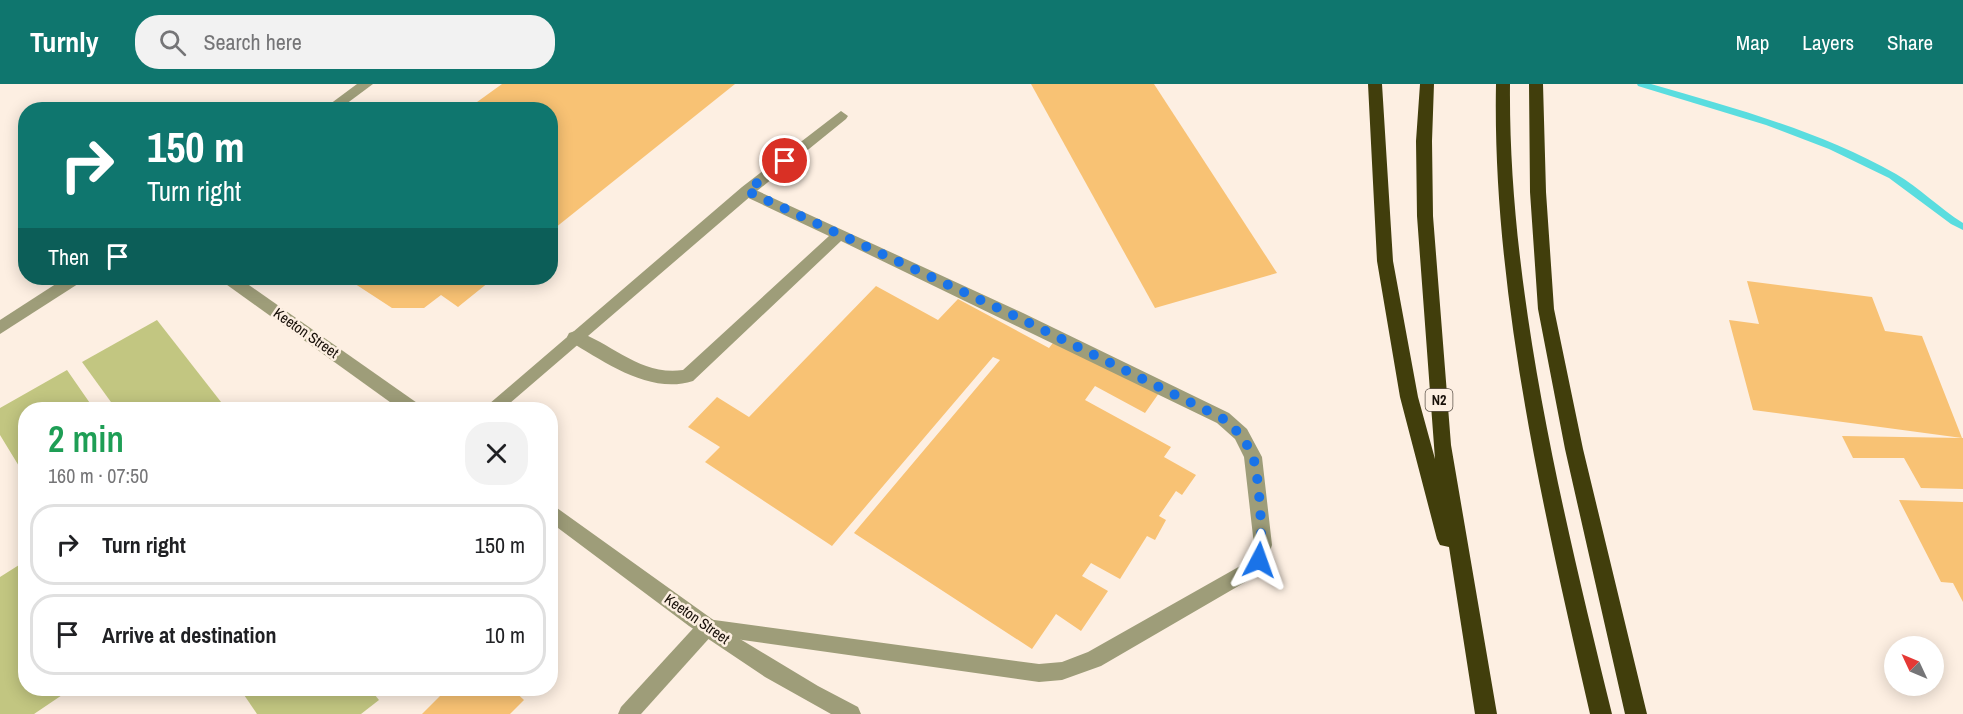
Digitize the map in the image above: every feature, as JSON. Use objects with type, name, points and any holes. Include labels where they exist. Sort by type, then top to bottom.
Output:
[{"type":"highway","points":[[1375,84],[1385,261],[1409,397],[1476,645]]},
{"type":"highway","name":"N2","points":[[1427,84],[1424,141],[1425,216],[1442,445],[1486,714]]},
{"type":"highway","points":[[1503,84],[1502,154],[1514,273],[1540,433],[1599,708]]},
{"type":"highway","points":[[1536,84],[1538,192],[1546,309],[1574,448],[1636,714]]},
{"type":"street","points":[[340,102],[366,84]]},
{"type":"street","points":[[499,402],[747,191],[841,116]]},
{"type":"street","points":[[628,714],[706,628],[1039,673],[1062,672],[1094,659],[1248,571],[1259,560],[1263,545],[1253,457],[1241,434],[1222,418],[1017,317],[747,191]]},
{"type":"street","points":[[575,337],[614,359],[660,378],[671,380],[687,376],[839,235]]},
{"type":"street","points":[[0,328],[65,285]]},
{"type":"street","name":"Keeton Street","points":[[238,285],[403,402]]},
{"type":"street","name":"Keeton Street","points":[[558,516],[706,628],[818,698],[851,714]]},
{"type":"green space","points":[[157,320],[221,402],[111,402],[82,362]]},
{"type":"green space","points":[[67,370],[89,402],[18,402],[18,465],[0,435],[0,408]]},
{"type":"green space","points":[[18,566],[18,696],[61,696],[34,714],[0,714],[0,577]]},
{"type":"green space","points":[[245,696],[376,696],[379,700],[361,714],[257,714]]},
{"type":"building","points":[[502,84],[735,84],[558,226],[558,102],[477,102]]},
{"type":"building","points":[[1031,84],[1154,84],[1277,273],[1155,308]]},
{"type":"building","points":[[1747,281],[1872,297],[1885,331],[1922,336],[1962,438],[1753,410],[1729,320],[1759,324]]},
{"type":"building","points":[[357,285],[485,285],[458,307],[441,295],[424,308],[392,308]]},
{"type":"building","points":[[876,286],[938,320],[958,299],[1049,348],[1056,339],[1159,393],[1145,413],[1095,386],[1085,400],[1171,447],[1164,457],[1196,475],[1182,495],[1176,491],[1159,516],[1166,520],[1155,540],[1147,536],[1120,579],[1091,563],[1082,576],[1108,591],[1081,631],[1056,614],[1032,649],[854,533],[1000,360],[993,357],[832,546],[705,462],[720,447],[688,427],[717,397],[749,417]]},
{"type":"building","points":[[1842,436],[1963,438],[1963,489],[1921,488],[1904,458],[1853,458]]},
{"type":"building","points":[[1899,500],[1963,502],[1963,602],[1953,583],[1941,582]]},
{"type":"building","points":[[440,696],[520,696],[524,700],[510,714],[422,714]]},
{"type":"waterway","points":[[1641,84],[1769,123],[1832,147],[1892,176],[1963,227]]},
{"type":"route","points":[[785,161],[747,191],[1017,317],[1222,418],[1241,434],[1253,457],[1263,545],[1259,560]]}]
